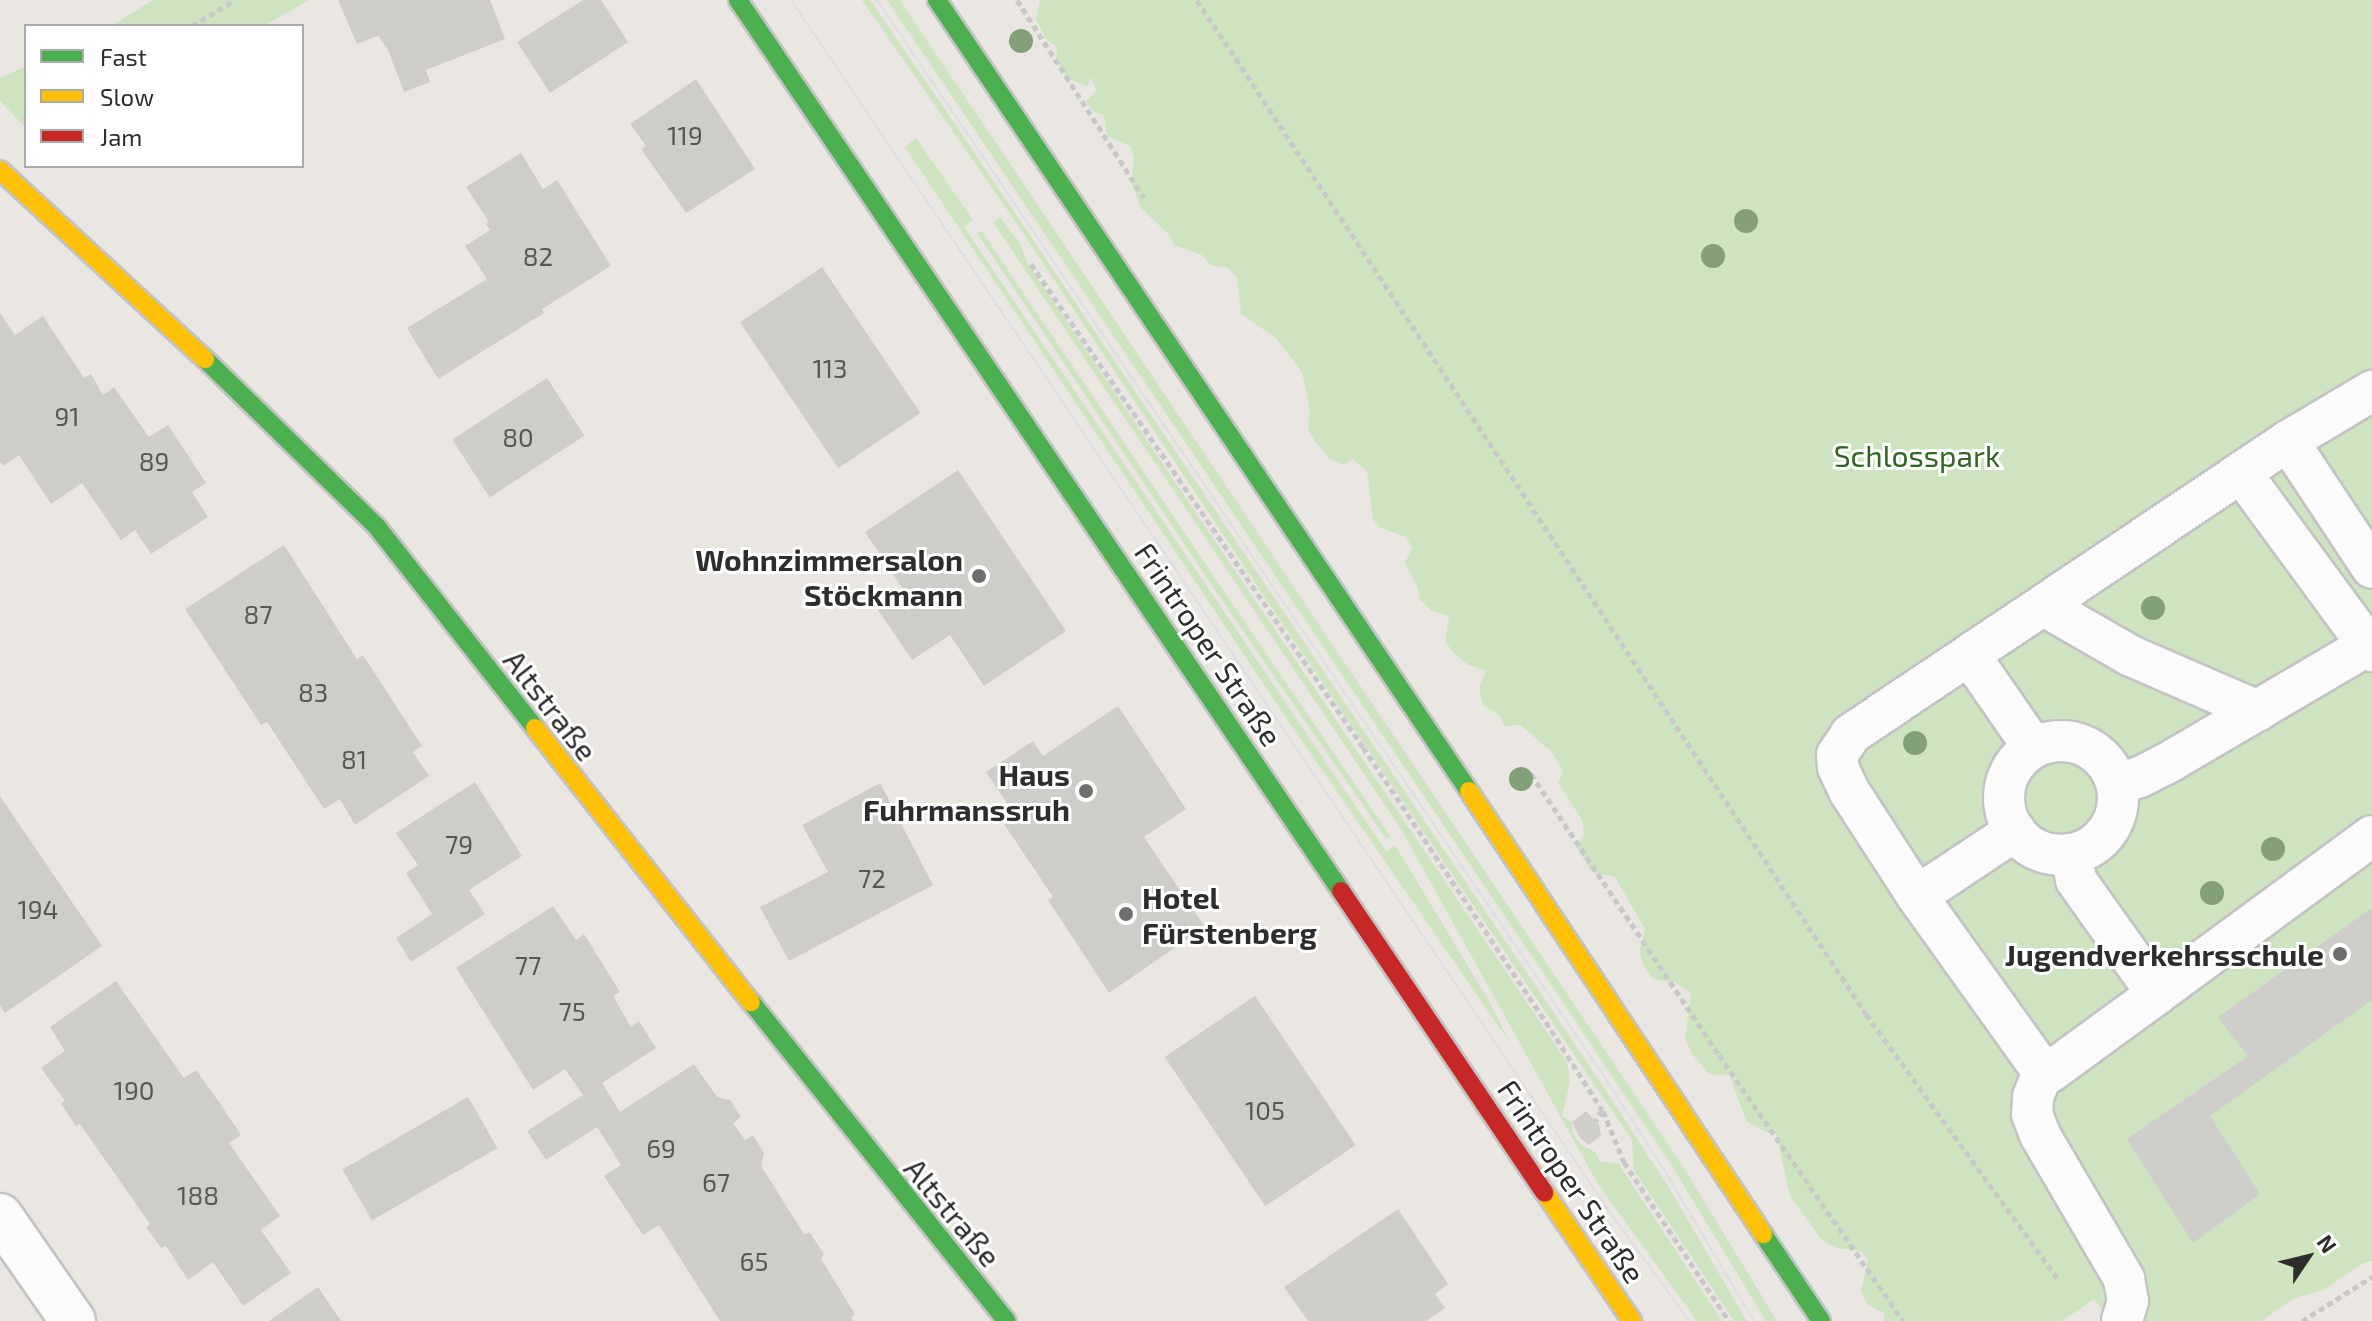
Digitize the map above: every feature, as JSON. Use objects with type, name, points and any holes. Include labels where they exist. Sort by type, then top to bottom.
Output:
[{"type":"main road","name":"Frintroper Straße","points":[[738,0],[1632,1321]]},
{"type":"main road","points":[[937,0],[1364,633],[1821,1321]]},
{"type":"main road","name":"Altstraße","points":[[0,170],[158,313],[377,527],[892,1182],[1007,1321]]},
{"type":"street","points":[[0,1216],[73,1321]]},
{"type":"lane","points":[[2043,1072],[1917,896],[1849,791],[1838,767],[1837,755],[1851,734],[2288,441],[2372,391]]},
{"type":"lane","points":[[2288,441],[2372,568]]},
{"type":"lane","points":[[2115,779],[2127,781],[2140,777],[2371,647],[2242,474]]},
{"type":"lane","points":[[2044,606],[2131,656],[2258,711]]},
{"type":"lane","points":[[1970,656],[2033,747]]},
{"type":"lane","points":[[2062,741],[2084,746],[2108,765],[2115,779],[2118,794],[2111,824],[2095,843],[2071,854],[2041,851],[2015,831],[2004,806],[2006,782],[2014,765],[2033,747],[2062,741]]},
{"type":"lane","points":[[1917,896],[2015,831]]},
{"type":"lane","points":[[2043,1072],[2050,1072],[2372,836]]},
{"type":"lane","points":[[2071,854],[2076,880],[2157,994]]},
{"type":"lane","points":[[2043,1072],[2033,1097],[2032,1114],[2040,1135],[2124,1279],[2128,1301],[2122,1321]]},
{"type":"path","points":[[195,24],[235,0]]},
{"type":"path","points":[[1197,0],[1866,1014],[2048,1271],[2069,1291]]},
{"type":"path","points":[[1031,264],[1363,747],[1602,1110],[1624,1162],[1729,1321]]},
{"type":"path","points":[[1596,1121],[1602,1110]]},
{"type":"path","points":[[2302,1321],[2372,1277]]},
{"type":"green space","points":[[153,0],[309,0],[267,24],[114,24]]},
{"type":"green space","points":[[862,0],[870,0],[951,118],[1599,1080],[1669,1188],[1747,1321],[1734,1321],[1634,1170],[1632,1140],[1017,224]]},
{"type":"green space","points":[[887,0],[900,0],[1684,1168],[1777,1321],[1766,1321],[1675,1171],[1554,989]]},
{"type":"green space","name":"Schlosspark","points":[[1040,0],[2372,0],[2372,1261],[2363,1263],[2324,1290],[2294,1298],[2262,1321],[2110,1321],[2094,1299],[2062,1321],[1884,1321],[1885,1314],[1867,1304],[1861,1291],[1868,1260],[1861,1251],[1836,1248],[1821,1239],[1790,1196],[1776,1133],[1766,1132],[1746,1121],[1729,1074],[1710,1075],[1692,1054],[1685,1039],[1691,993],[1676,983],[1653,979],[1644,966],[1639,952],[1645,929],[1615,877],[1592,872],[1577,848],[1584,833],[1582,820],[1558,783],[1563,771],[1551,751],[1520,725],[1504,726],[1500,716],[1483,705],[1479,688],[1486,670],[1468,665],[1445,642],[1449,616],[1432,611],[1420,600],[1417,586],[1405,563],[1412,548],[1406,537],[1379,527],[1373,519],[1367,471],[1353,459],[1344,465],[1330,459],[1314,440],[1308,428],[1310,410],[1302,372],[1276,338],[1241,314],[1237,277],[1226,267],[1211,266],[1202,255],[1174,245],[1170,236],[1141,208],[1131,182],[1134,157],[1130,146],[1107,136],[1104,115],[1094,112],[1086,101],[1097,90],[1090,77],[1088,86],[1066,78],[1056,58],[1057,47],[1045,38],[1036,19]]},
{"type":"green space","points":[[24,67],[24,126],[0,101],[0,78]]},
{"type":"green space","points":[[916,138],[973,220],[964,227],[1386,851],[1395,845],[1488,999],[1510,1043],[1289,722],[905,147]]},
{"type":"green space","points":[[1000,217],[1021,245],[1026,261],[1567,1062],[1570,1081],[1562,1116],[1572,1122],[1573,1133],[1580,1144],[1595,1152],[1600,1162],[1618,1163],[1722,1321],[1697,1321],[1598,1184],[1401,829],[993,222]]},
{"type":"green space","points":[[982,231],[1391,837],[1386,839],[1211,584],[977,233]]},
{"type":"building","points":[[338,0],[490,0],[505,39],[426,70],[430,82],[404,92],[388,50],[378,36],[357,44]]},
{"type":"building","points":[[583,0],[601,0],[628,42],[550,93],[517,42]]},
{"type":"building","points":[[696,79],[755,169],[686,213],[641,149],[646,146],[630,124]]},
{"type":"building","points":[[521,153],[543,189],[557,180],[611,266],[542,309],[544,313],[438,379],[407,328],[487,279],[465,246],[490,230],[486,224],[489,222],[466,187]]},
{"type":"building","points":[[822,267],[920,413],[838,468],[740,322]]},
{"type":"building","points":[[0,313],[15,335],[43,316],[84,378],[91,374],[103,395],[114,387],[149,437],[168,425],[206,483],[192,492],[208,517],[151,554],[135,530],[121,540],[82,483],[51,504],[19,455],[3,466],[0,462]]},
{"type":"building","points":[[547,378],[585,436],[490,497],[452,440]]},
{"type":"building","points":[[958,470],[1066,631],[984,686],[950,635],[912,660],[878,610],[905,592],[865,532]]},
{"type":"building","points":[[284,545],[357,659],[363,655],[422,746],[413,752],[429,776],[355,825],[340,799],[324,809],[267,722],[261,725],[185,609]]},
{"type":"building","name":"Haus Fuhrmanssruh","points":[[1118,706],[1186,809],[1144,837],[1205,927],[1109,993],[1048,900],[1053,897],[1004,824],[1017,818],[986,772],[1033,741],[1043,756]]},
{"type":"building","points":[[475,782],[522,856],[469,890],[485,914],[411,962],[396,938],[432,914],[406,873],[418,865],[396,833]]},
{"type":"building","points":[[880,783],[933,885],[789,961],[760,907],[828,872],[802,825]]},
{"type":"building","points":[[0,796],[102,946],[5,1013],[0,1005]]},
{"type":"building","points":[[553,906],[576,940],[584,934],[620,992],[613,996],[631,1027],[639,1021],[656,1048],[602,1083],[620,1112],[694,1064],[717,1097],[730,1100],[741,1117],[733,1123],[745,1140],[753,1135],[764,1153],[761,1166],[804,1234],[810,1233],[824,1254],[821,1259],[855,1314],[851,1318],[853,1321],[720,1321],[659,1225],[643,1235],[604,1176],[621,1165],[597,1127],[546,1160],[527,1131],[583,1095],[565,1069],[533,1090],[456,968]]},
{"type":"building","points":[[2372,908],[2372,1000],[2210,1116],[2260,1194],[2193,1243],[2127,1139],[2248,1056],[2218,1017]]},
{"type":"building","points":[[116,981],[184,1078],[196,1070],[219,1102],[241,1135],[229,1143],[280,1216],[261,1230],[291,1273],[243,1306],[213,1262],[188,1280],[166,1246],[161,1248],[146,1227],[150,1224],[80,1124],[76,1126],[61,1104],[65,1101],[41,1068],[65,1051],[50,1027]]},
{"type":"building","points":[[1255,996],[1356,1145],[1265,1206],[1165,1057]]},
{"type":"building","points":[[468,1097],[498,1148],[372,1221],[342,1170]]},
{"type":"building","points":[[1586,1111],[1599,1125],[1601,1135],[1589,1145],[1580,1138],[1572,1122]]},
{"type":"building","points":[[1398,1209],[1448,1284],[1435,1294],[1445,1308],[1426,1321],[1308,1321],[1284,1287]]},
{"type":"building","points":[[318,1287],[341,1321],[269,1321]]},
{"type":"tram line","points":[[791,0],[1606,1207],[1689,1321]]},
{"type":"tram line","points":[[877,0],[1605,1078],[1754,1321]]},
{"type":"traffic: fast","points":[[738,0],[1341,891]]},
{"type":"traffic: fast","points":[[937,0],[1469,791]]},
{"type":"traffic: fast","points":[[205,359],[377,527],[535,728]]},
{"type":"traffic: fast","points":[[751,1002],[1007,1321]]},
{"type":"traffic: fast","points":[[1763,1234],[1821,1321]]},
{"type":"traffic: slow","points":[[0,170],[205,359]]},
{"type":"traffic: slow","points":[[535,728],[751,1002]]},
{"type":"traffic: slow","points":[[1469,791],[1763,1234]]},
{"type":"traffic: slow","points":[[1545,1193],[1632,1321]]},
{"type":"traffic: jam","points":[[1341,891],[1545,1193]]},
{"type":"place","name":"Wohnzimmersalon Stöckmann","points":[[979,576]]},
{"type":"place","name":"Haus Fuhrmanssruh","points":[[1086,791]]},
{"type":"place","name":"Hotel Fürstenberg","points":[[1126,914]]},
{"type":"place","name":"Jugendverkehrsschule","points":[[2340,954]]}]
